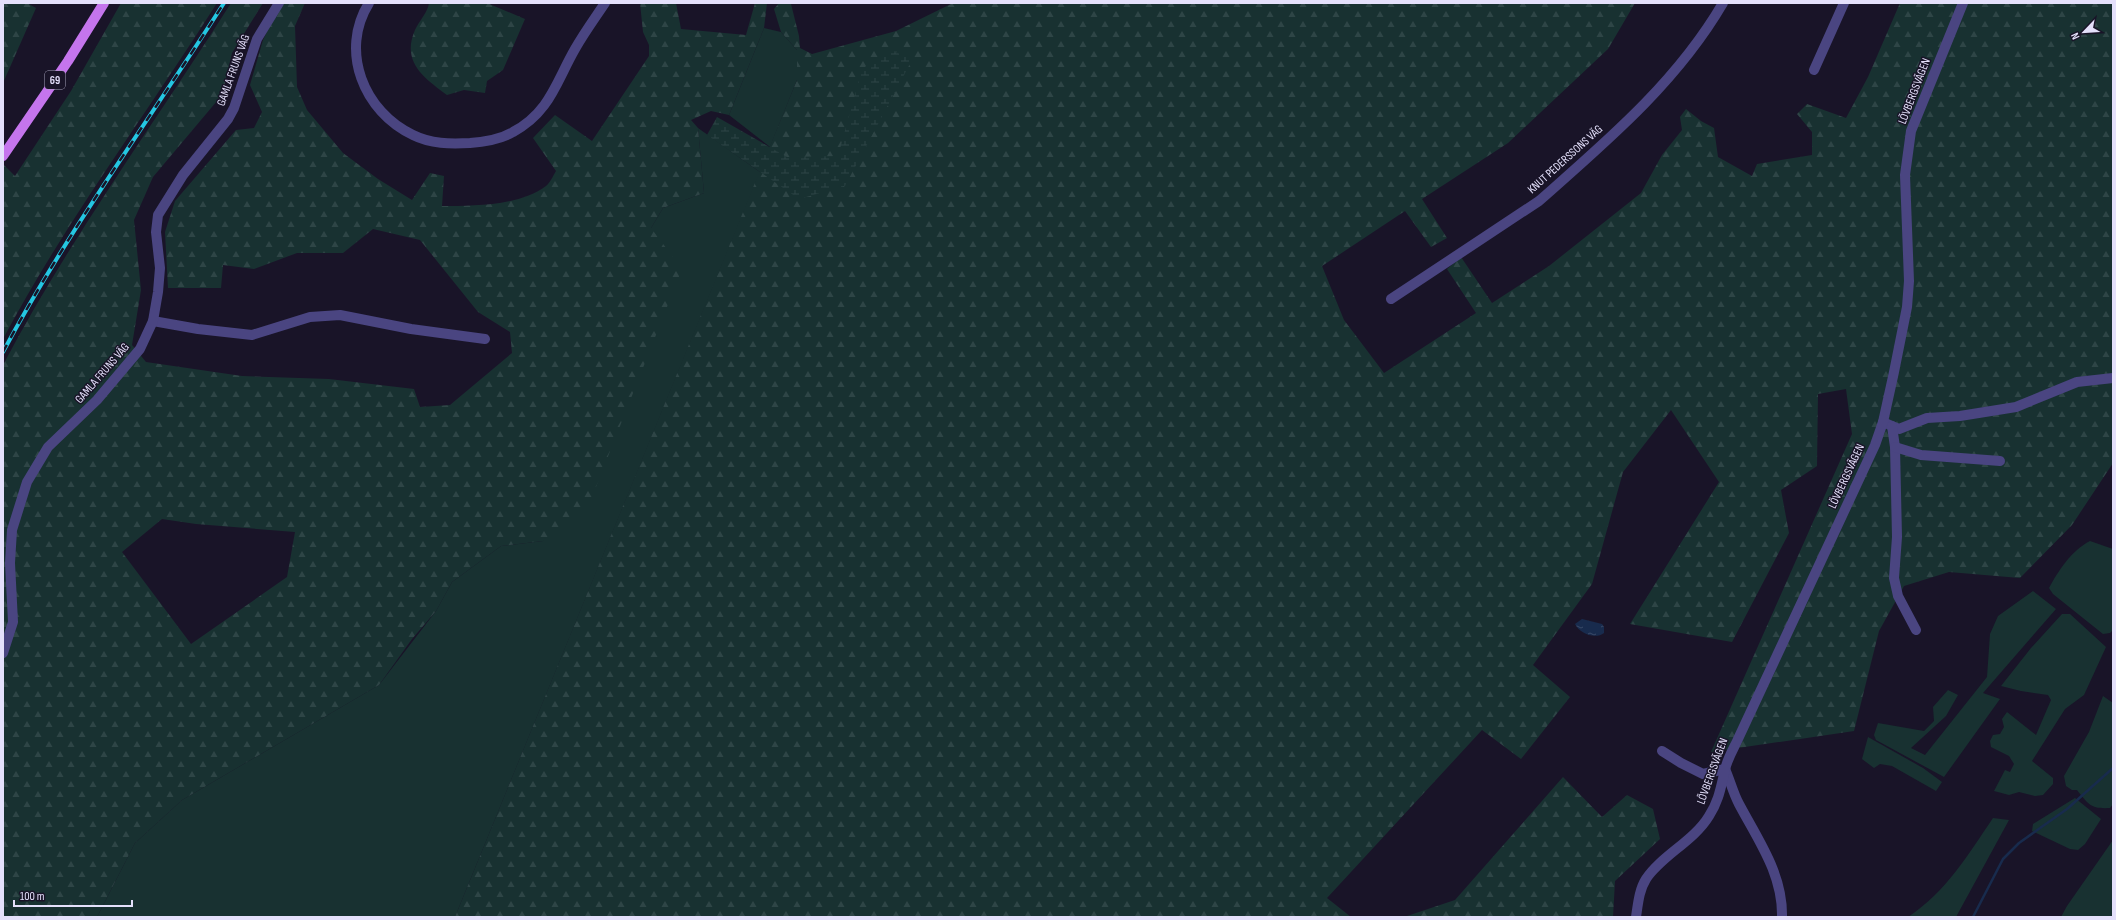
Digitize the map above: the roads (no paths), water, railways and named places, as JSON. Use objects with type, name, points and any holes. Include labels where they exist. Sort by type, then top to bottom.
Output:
[{"type":"main road","name":"69","points":[[3,156],[68,62],[104,3]]},
{"type":"street","name":"GAMLA FRUNS VÄG","points":[[3,653],[13,622],[10,563],[12,530],[26,482],[48,447],[97,400],[132,360],[153,321],[160,268],[156,243],[158,215],[182,175],[231,114],[238,99],[257,39],[279,3]]},
{"type":"street","points":[[369,3],[358,24],[356,52],[363,81],[372,100],[388,118],[413,135],[438,143],[452,144],[480,142],[512,133],[537,114],[555,91],[575,49],[605,3]]},
{"type":"street","name":"KNUT PEDERSSONS VÄG","points":[[1392,299],[1539,201],[1651,98],[1672,76],[1707,30],[1724,3]]},
{"type":"street","points":[[1814,70],[1844,3]]},
{"type":"street","name":"LÖVBERGSVÄGEN","points":[[1636,917],[1638,899],[1646,880],[1698,830],[1709,817],[1717,802],[1724,779],[1725,769],[1887,424],[1907,306],[1909,281],[1905,175],[1911,131],[1963,3]]},
{"type":"street","points":[[153,321],[198,329],[252,335],[310,317],[340,315],[411,329],[484,340]]},
{"type":"street","points":[[1887,424],[1899,429],[1927,418],[1960,416],[2016,407],[2077,382],[2113,378]]},
{"type":"street","points":[[1887,424],[1895,447],[1897,537],[1895,583],[1898,596],[1916,630]]},
{"type":"street","points":[[1895,447],[1922,455],[2000,461]]},
{"type":"street","points":[[1662,751],[1703,774],[1725,769],[1738,803],[1773,868],[1780,888],[1782,917]]},
{"type":"water","points":[[1582,619],[1602,624],[1604,627],[1604,633],[1592,636],[1584,633],[1575,624]]},
{"type":"waterway","points":[[1973,917],[2003,859],[2019,843],[2067,809],[2113,768]]},
{"type":"railway","points":[[3,352],[28,307],[82,219],[224,3]]}]
